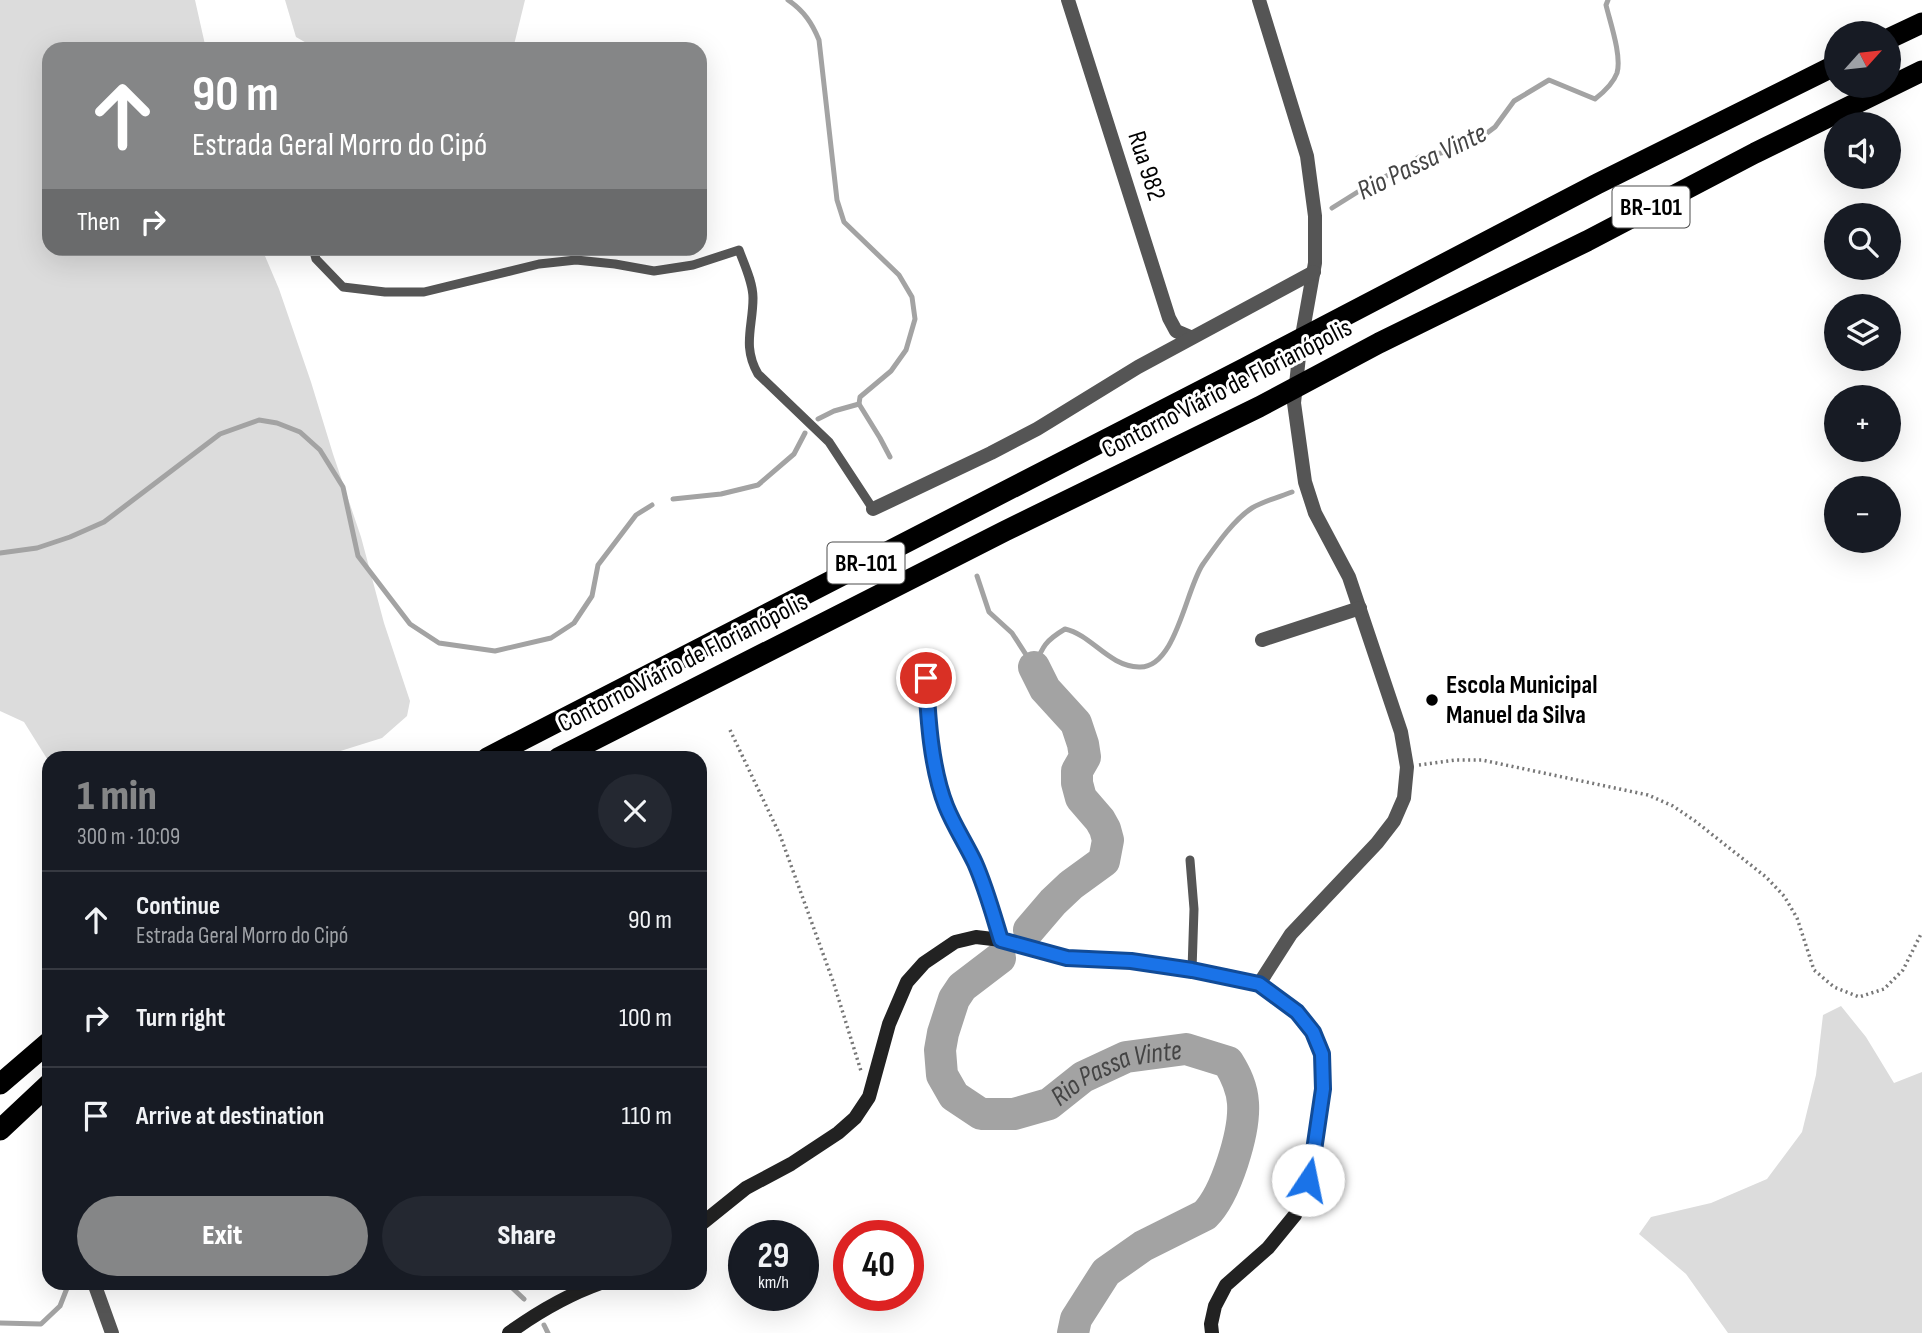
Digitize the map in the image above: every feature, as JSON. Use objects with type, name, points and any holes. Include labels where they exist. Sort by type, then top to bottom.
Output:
[{"type":"highway","points":[[1901,33],[1922,23]]},
{"type":"highway","name":"Contorno Viário de Florianópolis","points":[[501,751],[1597,184],[1824,71]]},
{"type":"highway","name":"Contorno Viário de Florianópolis","points":[[572,751],[1922,71]]},
{"type":"highway","points":[[0,1084],[42,1048]]},
{"type":"highway","points":[[0,1130],[42,1091]]},
{"type":"street","name":"Rua 982","points":[[1068,0],[1169,318],[1176,331],[1190,338]]},
{"type":"street","points":[[1259,0],[1307,156],[1315,216],[1314,272],[1300,347],[1294,403],[1305,482],[1315,513],[1349,577],[1401,732],[1407,766],[1404,798],[1394,821],[1377,843],[1291,934],[1259,984]]},
{"type":"street","points":[[873,509],[1037,429],[1138,367],[1314,272]]},
{"type":"street","points":[[1262,640],[1360,608]]},
{"type":"street","points":[[926,662],[927,695],[939,779],[946,806],[974,861],[1001,940]]},
{"type":"street","points":[[707,1219],[746,1188],[791,1164],[838,1133],[855,1118],[869,1097],[889,1024],[907,982],[924,963],[955,942],[976,937],[1001,940],[1067,958],[1131,961],[1259,984],[1297,1012],[1313,1032],[1322,1054],[1323,1089],[1312,1164],[1295,1215],[1268,1248],[1226,1284],[1215,1306],[1212,1333]]},
{"type":"street","points":[[97,1290],[112,1333]]},
{"type":"street","points":[[509,1333],[540,1311],[581,1290]]},
{"type":"lane","points":[[315,256],[343,287],[385,292],[424,292],[539,264],[576,260],[654,271],[693,265],[739,250],[752,286],[749,330],[752,364],[758,374],[829,442],[873,509]]},
{"type":"lane","points":[[1190,860],[1194,909],[1192,970]]},
{"type":"path","points":[[730,730],[780,835],[834,984],[869,1097]]},
{"type":"path","points":[[1407,766],[1482,760],[1648,794],[1673,806],[1766,877],[1784,896],[1797,918],[1814,970],[1834,987],[1859,997],[1884,989],[1903,970],[1922,932]]},
{"type":"shaded area","points":[[0,0],[195,0],[204,42],[42,42],[42,256],[265,256],[311,382],[361,537],[384,623],[410,701],[407,716],[382,738],[340,751],[42,751],[24,722],[0,711]]},
{"type":"shaded area","points":[[285,0],[525,0],[515,42],[305,42],[296,37]]},
{"type":"shaded area","points":[[1841,1006],[1866,1037],[1894,1083],[1922,1072],[1922,1333],[1728,1333],[1686,1274],[1639,1234],[1651,1217],[1711,1203],[1767,1179],[1802,1132],[1816,1075],[1823,1015]]},
{"type":"waterway","points":[[788,0],[807,18],[819,40],[837,200],[844,222],[899,275],[912,297],[915,319],[906,350],[891,371],[860,397],[859,404],[890,457]]},
{"type":"waterway","name":"Rio Passa Vinte","points":[[1332,208],[1419,157],[1457,150],[1479,139],[1495,127],[1514,101],[1549,80],[1595,99],[1613,81],[1618,66],[1617,48],[1606,5],[1608,0]]},
{"type":"waterway","points":[[818,419],[859,404]]},
{"type":"waterway","points":[[0,553],[37,548],[104,522],[220,434],[259,420],[277,423],[300,432],[320,450],[343,487],[358,556],[410,624],[439,643],[495,651],[551,638],[574,623],[592,596],[598,565],[636,515],[652,505]]},
{"type":"waterway","points":[[673,499],[721,494],[758,485],[794,454],[805,433]]},
{"type":"waterway","name":"Rio Passa Vinte","points":[[1034,667],[1045,645],[1065,629],[1084,637],[1118,661],[1139,667],[1152,664],[1171,642],[1197,575],[1225,534],[1252,508],[1292,492]]},
{"type":"waterway","points":[[977,576],[989,612],[1012,633],[1034,667]]},
{"type":"waterway","name":"Rio Passa Vinte","points":[[1029,930],[1071,885],[1104,861],[1108,840],[1100,820],[1081,798],[1077,771],[1085,757],[1076,723],[1045,689],[1034,667]]},
{"type":"waterway","name":"Rio Passa Vinte","points":[[1000,958],[962,987],[954,999],[940,1050],[942,1075],[954,1096],[981,1114],[1014,1114],[1049,1104],[1083,1077],[1126,1057],[1186,1049],[1228,1062],[1241,1092],[1241,1130],[1233,1162],[1213,1205],[1205,1215],[1143,1246],[1106,1272],[1076,1319],[1073,1333]]},
{"type":"waterway","points":[[0,1323],[41,1324],[60,1306],[66,1290]]},
{"type":"waterway","points":[[514,1290],[524,1299]]},
{"type":"waterway","points":[[544,1325],[548,1333]]},
{"type":"place","name":"Escola Municipal Manuel da Silva","points":[[1432,700]]},
{"type":"route","points":[[926,678],[934,757],[946,806],[974,861],[1001,940],[1067,958],[1131,961],[1227,976],[1259,984],[1297,1012],[1313,1032],[1322,1054],[1323,1089],[1308,1180]]}]
